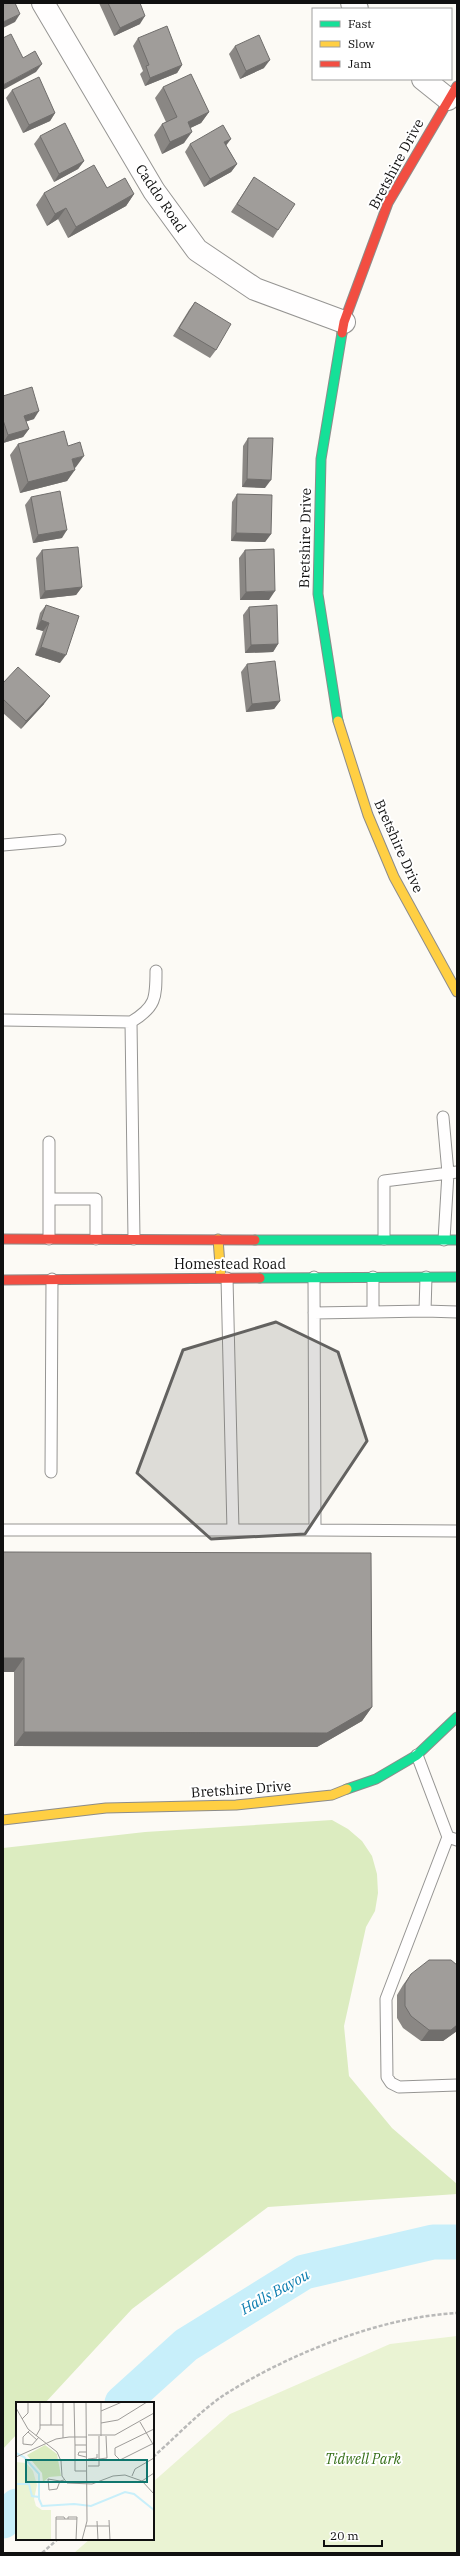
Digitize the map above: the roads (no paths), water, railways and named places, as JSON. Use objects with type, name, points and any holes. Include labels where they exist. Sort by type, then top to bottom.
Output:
[{"type":"street","name":"Caddo Road","points":[[44,3],[154,191],[197,250],[255,288],[344,322]]},
{"type":"street","points":[[425,80],[452,92]]},
{"type":"street","name":"Bretshire Drive","points":[[452,92],[388,203],[344,322],[321,458],[318,594],[339,727],[368,815],[394,877],[457,992]]},
{"type":"street","name":"Homestead Road","points":[[3,1239],[457,1240]]},
{"type":"street","points":[[218,1240],[224,1278]]},
{"type":"street","name":"Homestead Road","points":[[3,1280],[457,1277]]},
{"type":"street","name":"Bretshire Drive","points":[[3,1820],[106,1808],[236,1805],[332,1795],[376,1779],[416,1755],[457,1717]]},
{"type":"lane","points":[[3,845],[60,840]]},
{"type":"lane","points":[[3,1020],[131,1022],[152,1005],[156,996],[156,971]]},
{"type":"lane","points":[[131,1022],[134,1240]]},
{"type":"lane","points":[[443,1117],[452,1172],[444,1240]]},
{"type":"lane","points":[[49,1142],[49,1239]]},
{"type":"lane","points":[[384,1240],[384,1181],[452,1172]]},
{"type":"lane","points":[[49,1199],[96,1199],[96,1239]]},
{"type":"lane","points":[[373,1277],[373,1312]]},
{"type":"lane","points":[[425,1311],[426,1277]]},
{"type":"lane","points":[[224,1278],[234,1530]]},
{"type":"lane","points":[[314,1278],[315,1530]]},
{"type":"lane","points":[[51,1472],[52,1280]]},
{"type":"lane","points":[[314,1313],[425,1311],[457,1312]]},
{"type":"lane","points":[[3,1530],[457,1531]]},
{"type":"lane","points":[[416,1755],[452,1839],[386,1998],[387,2077],[391,2083],[399,2087],[457,2085]]},
{"type":"waterway","name":"Halls Bayou","points":[[123,2402],[186,2345],[304,2272],[433,2242],[457,2242]]},
{"type":"waterway","name":"Halls Bayou","points":[[3,2521],[16,2507]]},
{"type":"park label","name":"Tidwell Park","points":[[363,2459]]}]
